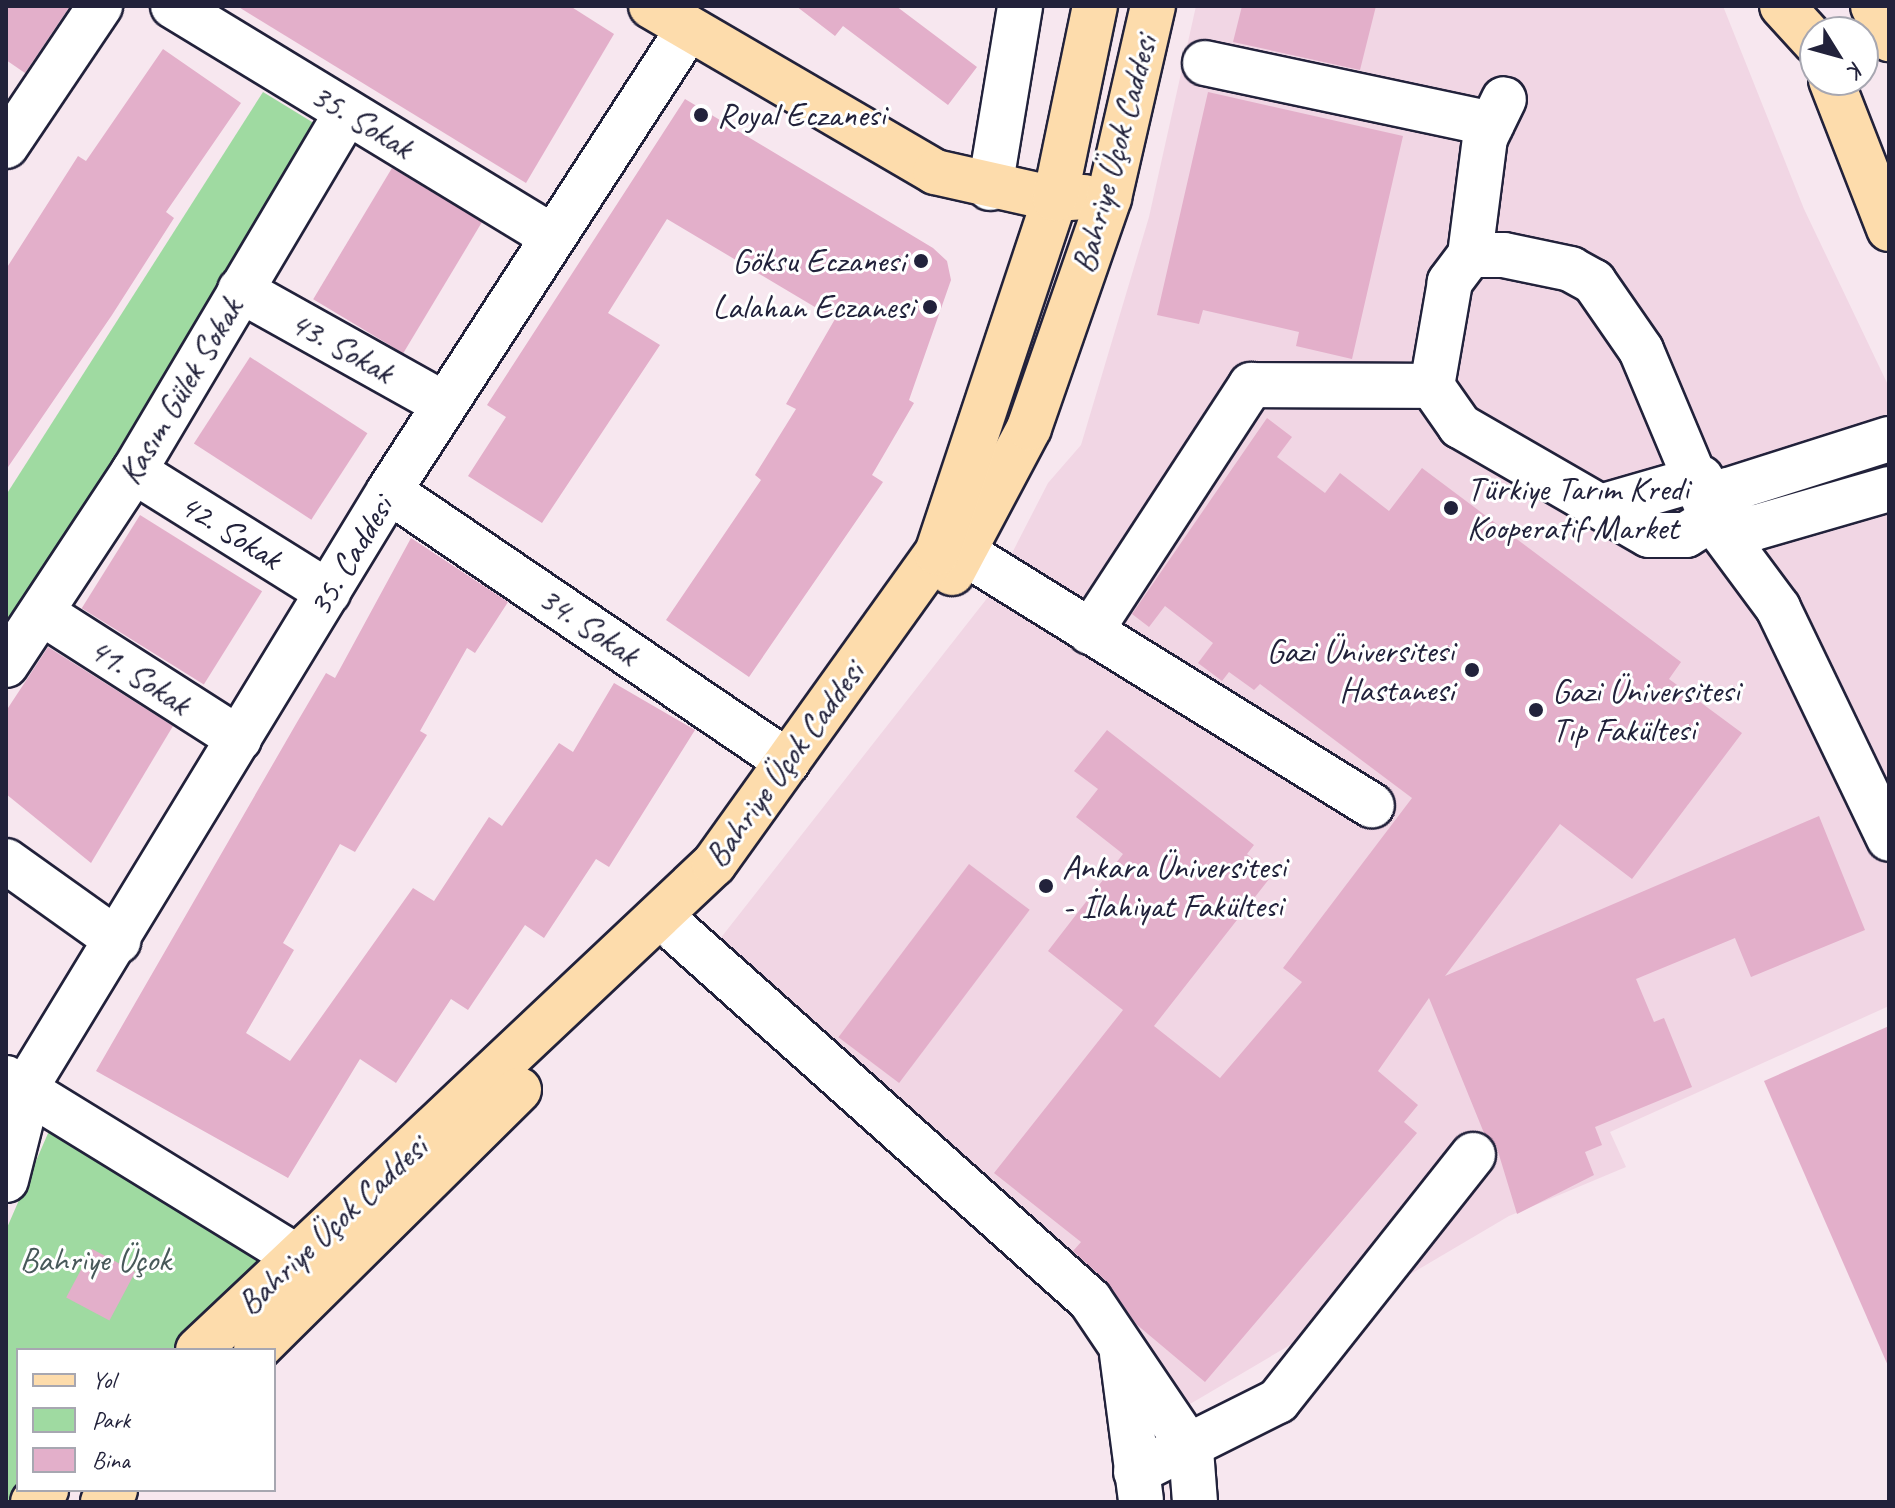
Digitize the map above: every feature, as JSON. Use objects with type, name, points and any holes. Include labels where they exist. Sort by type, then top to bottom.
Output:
[{"type":"main road","points":[[651,6],[687,31],[935,172],[990,188],[1055,199],[1109,196]]},
{"type":"main road","name":"Bahriye Üçok Caddesi","points":[[200,1348],[714,864],[937,553],[1055,199],[1095,6]]},
{"type":"main road","name":"Bahriye Üçok Caddesi","points":[[258,1348],[725,884],[963,552],[1029,428],[1109,196],[1153,6]]},
{"type":"main road","points":[[1782,6],[1799,24]]},
{"type":"main road","points":[[1873,6],[1889,39]]},
{"type":"main road","points":[[1837,96],[1889,229]]},
{"type":"street","points":[[6,146],[100,6]]},
{"type":"street","name":"35. Sokak","points":[[173,6],[551,236]]},
{"type":"street","points":[[990,188],[1020,6]]},
{"type":"street","name":"35. Caddesi","points":[[6,1180],[14,1096],[118,941],[389,491],[551,236],[687,31]]},
{"type":"street","points":[[1205,63],[1498,111],[1470,255],[1450,282],[1432,386],[1460,426],[1604,506],[1649,535],[1686,535],[1706,498],[1889,439]]},
{"type":"street","name":"Kasım Gülek Sokak","points":[[6,665],[134,471],[347,112]]},
{"type":"street","points":[[1470,255],[1571,269],[1594,282],[1641,350],[1706,498],[1778,608],[1889,839]]},
{"type":"street","name":"43. Sokak","points":[[240,290],[444,404]]},
{"type":"street","points":[[1090,632],[1251,385],[1432,386]]},
{"type":"street","name":"42. Sokak","points":[[134,471],[328,592]]},
{"type":"street","points":[[1706,498],[1754,528],[1889,489]]},
{"type":"street","name":"34. Sokak","points":[[389,491],[788,762]]},
{"type":"street","points":[[963,552],[1372,806]]},
{"type":"street","name":"41. Sokak","points":[[42,613],[239,739]]},
{"type":"street","points":[[6,861],[118,941]]},
{"type":"street","points":[[678,932],[1090,1300],[1191,1450],[1195,1502]]},
{"type":"street","points":[[14,1096],[299,1258]]},
{"type":"street","points":[[1121,1347],[1139,1487],[1191,1450],[1278,1401],[1473,1155]]},
{"type":"shaded area","name":"Gazi Üniversitesi Tıp Fakültesi","points":[[1196,6],[1723,6],[1804,209],[1889,387],[1889,1006],[1610,1132],[1626,1167],[1509,1216],[1117,1447],[1093,1340],[1061,1250],[716,944],[992,592],[1048,483],[1081,445],[1149,217]]},
{"type":"green space","points":[[263,92],[317,125],[6,633],[6,495]]},
{"type":"green space","name":"Bahriye Üçok","points":[[49,1131],[267,1260],[175,1348],[16,1348],[17,1492],[14,1502],[6,1502],[6,1230]]},
{"type":"building","points":[[6,6],[70,6],[25,73],[6,60]]},
{"type":"building","points":[[237,6],[570,6],[614,34],[526,183]]},
{"type":"building","points":[[796,6],[896,6],[977,67],[948,105],[843,26],[835,36]]},
{"type":"building","points":[[1242,6],[1376,6],[1360,70],[1233,42]]},
{"type":"building","points":[[163,49],[241,103],[166,212],[174,218],[112,315],[6,470],[6,269],[78,156],[86,161]]},
{"type":"building","points":[[1208,92],[1403,136],[1352,359],[1296,346],[1299,332],[1203,310],[1199,324],[1157,315]]},
{"type":"building","points":[[685,99],[933,248],[947,261],[951,280],[909,400],[914,403],[872,475],[883,482],[749,677],[666,620],[761,480],[755,475],[796,409],[786,404],[835,319],[667,219],[608,313],[660,345],[542,523],[468,476],[506,417],[487,405]]},
{"type":"building","points":[[392,168],[482,222],[403,353],[313,299]]},
{"type":"building","points":[[250,357],[367,433],[311,520],[194,443]]},
{"type":"building","points":[[1267,418],[1292,437],[1277,457],[1325,493],[1340,473],[1389,511],[1422,468],[1681,662],[1669,679],[1742,733],[1632,879],[1560,824],[1445,976],[1819,816],[1865,930],[1751,977],[1735,938],[1636,979],[1654,1022],[1664,1018],[1692,1087],[1595,1127],[1602,1145],[1585,1152],[1594,1175],[1517,1214],[1496,1145],[1484,1133],[1429,998],[1378,1071],[1418,1105],[1404,1122],[1417,1133],[1205,1382],[1136,1324],[1107,1282],[1073,1251],[1081,1242],[994,1173],[1123,1010],[1048,951],[1123,854],[1076,817],[1098,789],[1074,771],[1107,730],[1254,845],[1247,854],[1273,874],[1154,1026],[1220,1078],[1302,982],[1283,968],[1412,798],[1260,684],[1254,690],[1229,672],[1222,681],[1198,663],[1213,643],[1165,606],[1149,627],[1132,614]]},
{"type":"building","points":[[140,515],[262,591],[204,685],[82,608]]},
{"type":"building","points":[[411,538],[508,602],[475,653],[467,648],[420,731],[427,735],[355,852],[340,844],[283,943],[294,950],[246,1033],[290,1061],[413,888],[434,901],[489,817],[502,826],[559,743],[573,752],[614,683],[695,730],[609,867],[596,859],[544,938],[525,925],[468,1010],[451,999],[396,1083],[360,1059],[288,1178],[96,1071],[326,673],[335,678]]},
{"type":"building","points":[[48,647],[173,726],[91,863],[6,794],[6,711]]},
{"type":"building","points":[[969,864],[1030,910],[899,1083],[838,1037]]},
{"type":"building","points":[[1889,1026],[1889,1368],[1764,1081]]},
{"type":"building","points":[[92,1249],[135,1272],[109,1321],[66,1298]]},
{"type":"place","name":"Royal Eczanesi","points":[[701,115]]},
{"type":"place","name":"Göksu Eczanesi","points":[[921,261]]},
{"type":"place","name":"Lalahan Eczanesi","points":[[930,307]]},
{"type":"place","name":"Türkiye Tarım Kredi Kooperatif Market","points":[[1451,508]]},
{"type":"place","name":"Gazi Üniversitesi Hastanesi","points":[[1472,670]]},
{"type":"place","name":"Gazi Üniversitesi Tıp Fakültesi","points":[[1536,710]]},
{"type":"place","name":"Ankara Üniversitesi - İlahiyat Fakültesi","points":[[1046,886]]}]
